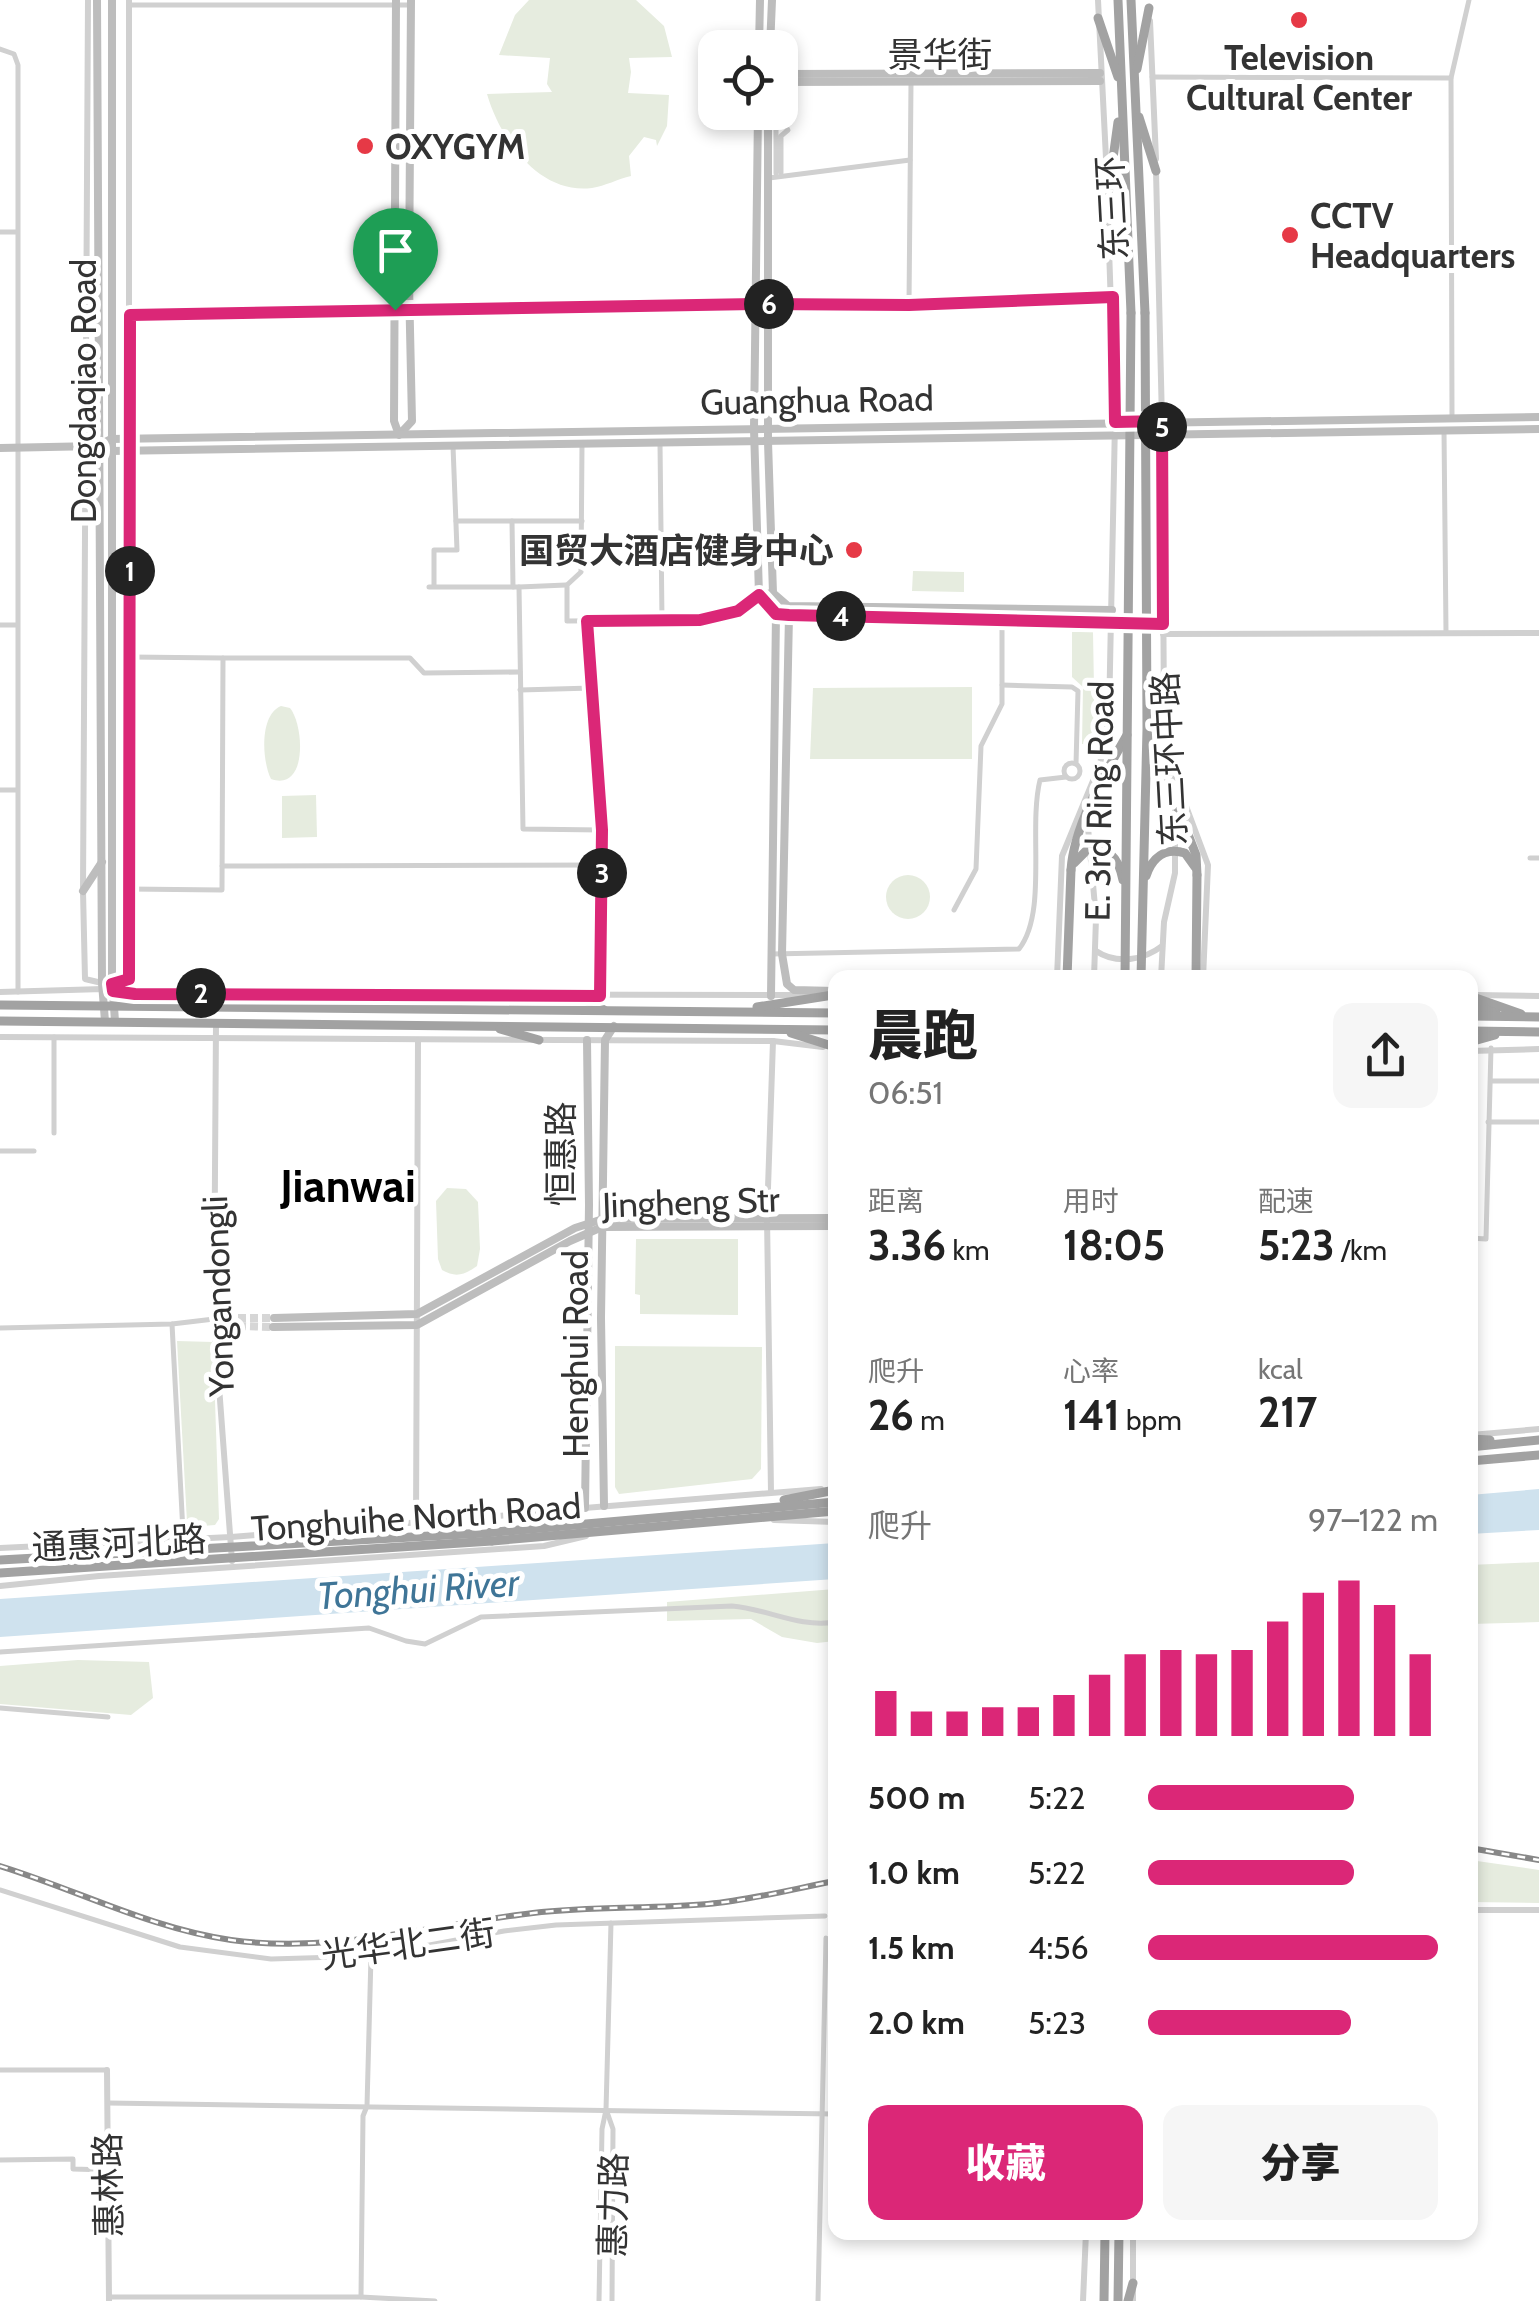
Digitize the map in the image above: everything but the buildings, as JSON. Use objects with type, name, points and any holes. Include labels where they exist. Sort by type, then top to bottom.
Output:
[{"type":"highway","points":[[1108,195],[1121,100],[1118,0]]},
{"type":"highway","points":[[1131,0],[1134,100],[1156,171]]},
{"type":"highway","points":[[1134,86],[1149,4]]},
{"type":"highway","points":[[1098,18],[1121,86]]},
{"type":"highway","name":"E. 3rd Ring Road","points":[[1121,100],[1132,313],[1124,970]]},
{"type":"highway","name":"东三环","points":[[1134,100],[1145,313]]},
{"type":"highway","name":"E. 3rd Ring Road","points":[[1140,970],[1147,728],[1145,313]]},
{"type":"highway","points":[[1147,728],[1196,855],[1197,970]]},
{"type":"highway","points":[[1063,970],[1070,870],[1080,832],[1128,733]]},
{"type":"highway","points":[[1070,870],[1076,858],[1086,851],[1109,851],[1120,865],[1126,898]]},
{"type":"highway","points":[[1143,898],[1150,866],[1162,854],[1184,853],[1193,862],[1197,875]]},
{"type":"highway","points":[[410,1010],[447,995]]},
{"type":"highway","points":[[576,995],[606,1012]]},
{"type":"highway","points":[[730,1011],[828,995]]},
{"type":"highway","points":[[1478,998],[1534,1017]]},
{"type":"highway","points":[[0,1006],[828,1013]]},
{"type":"highway","points":[[1478,1008],[1508,1017]]},
{"type":"highway","points":[[1478,1016],[1534,1017]]},
{"type":"highway","points":[[0,1020],[828,1030]]},
{"type":"highway","points":[[488,1026],[539,1040]]},
{"type":"highway","points":[[778,1029],[828,1046]]},
{"type":"highway","points":[[1478,1031],[1539,1032]]},
{"type":"highway","points":[[1478,1040],[1507,1032]]},
{"type":"highway","points":[[1478,1440],[1533,1441]]},
{"type":"highway","points":[[1478,1462],[1539,1455]]},
{"type":"highway","points":[[747,1508],[828,1491]]},
{"type":"highway","name":"Tonghuihe North Road","points":[[0,1560],[610,1531],[753,1518],[828,1504]]},
{"type":"highway","name":"Tonghuihe North Road","points":[[0,1571],[488,1537],[747,1508],[828,1510]]},
{"type":"highway","points":[[520,1514],[600,1524]]},
{"type":"highway","points":[[1104,2301],[1105,2240]]},
{"type":"highway","points":[[1118,2301],[1120,2240]]},
{"type":"highway","points":[[1095,2301],[1105,2278]]},
{"type":"highway","points":[[1131,2301],[1133,2283]]},
{"type":"main road","name":"Dongdaqiao Road","points":[[97,0],[102,862],[110,1021]]},
{"type":"main road","name":"Dongdaqiao Road","points":[[107,987],[112,0]]},
{"type":"main road","points":[[759,30],[760,0]]},
{"type":"main road","points":[[771,30],[772,0]]},
{"type":"main road","points":[[396,2],[394,421],[399,435],[412,421],[411,2]]},
{"type":"main road","points":[[798,75],[1100,77]]},
{"type":"main road","name":"景华街","points":[[798,81],[909,78]]},
{"type":"main road","points":[[758,130],[754,442],[759,595],[776,614],[772,996]]},
{"type":"main road","points":[[769,130],[772,175],[767,304],[768,442],[773,593],[789,615],[782,954],[786,984],[794,990],[828,993]]},
{"type":"main road","name":"Guanghua Road","points":[[0,448],[97,446],[110,439],[1539,417]]},
{"type":"main road","name":"Guanghua Road","points":[[110,451],[1539,429]]},
{"type":"main road","points":[[759,595],[773,593],[788,606],[1111,618]]},
{"type":"main road","points":[[776,614],[1111,618]]},
{"type":"main road","points":[[84,891],[102,862]]},
{"type":"main road","points":[[605,1040],[614,1026]]},
{"type":"main road","name":"恒惠路","points":[[585,1508],[588,1040]]},
{"type":"main road","name":"Henghui Road","points":[[604,1506],[605,1040]]},
{"type":"main road","points":[[587,1062],[597,1062],[601,1067],[604,1128]]},
{"type":"main road","name":"Jingheng Str","points":[[588,1227],[416,1325],[274,1322],[417,1314],[588,1227],[602,1223],[828,1218]]},
{"type":"main road","name":"Jingheng Str","points":[[767,1222],[828,1226]]},
{"type":"main road","points":[[214,1320],[238,1322]]},
{"type":"main road","points":[[586,1442],[589,1483],[602,1480]]},
{"type":"street","points":[[88,0],[85,979],[135,994],[828,994]]},
{"type":"street","points":[[1063,970],[1060,868],[1066,840],[1100,764],[1110,716],[1115,437],[1113,297],[1098,0]]},
{"type":"street","points":[[1452,418],[1451,78],[1469,0]]},
{"type":"street","points":[[0,992],[107,987],[129,979],[129,2],[411,2]]},
{"type":"street","name":"东三环中路","points":[[1149,4],[1162,421],[1164,714],[1174,777],[1175,872],[1164,922],[1162,970]]},
{"type":"street","points":[[0,50],[14,54],[18,66],[18,992]]},
{"type":"street","points":[[907,305],[909,78]]},
{"type":"street","points":[[1152,78],[1451,78]]},
{"type":"street","points":[[783,122],[788,130],[781,136],[772,175],[776,127],[783,122]]},
{"type":"street","points":[[772,175],[909,159]]},
{"type":"street","points":[[772,175],[909,159]]},
{"type":"street","points":[[0,232],[17,232]]},
{"type":"street","points":[[130,315],[907,305],[1113,297]]},
{"type":"street","points":[[1444,430],[1446,634]]},
{"type":"street","points":[[660,443],[662,621]]},
{"type":"street","points":[[453,446],[457,550],[434,550],[431,587],[567,585],[581,572],[582,444]]},
{"type":"street","name":"Guanghua Road","points":[[97,446],[110,451]]},
{"type":"street","points":[[456,521],[582,520]]},
{"type":"street","points":[[512,521],[520,672],[522,828],[602,830]]},
{"type":"street","points":[[567,585],[567,621],[726,616],[759,595]]},
{"type":"street","points":[[954,910],[976,869],[981,746],[1002,704],[1002,618]]},
{"type":"street","points":[[1111,618],[1163,624]]},
{"type":"street","points":[[587,621],[602,830],[600,996]]},
{"type":"street","points":[[0,625],[16,625]]},
{"type":"street","points":[[1164,634],[1539,634]]},
{"type":"street","points":[[130,657],[410,658],[424,672],[520,672]]},
{"type":"street","points":[[129,889],[222,890],[223,658]]},
{"type":"street","points":[[772,954],[1019,950],[1036,911],[1034,845],[1040,780],[1078,777],[1080,770],[1076,764],[1078,690],[1002,686]]},
{"type":"street","points":[[520,690],[592,688]]},
{"type":"street","points":[[1066,777],[1066,767],[1076,764]]},
{"type":"street","points":[[1174,777],[1208,864],[1197,970]]},
{"type":"street","points":[[0,790],[16,790]]},
{"type":"street","points":[[1086,800],[1094,970]]},
{"type":"street","points":[[1530,858],[1539,858]]},
{"type":"street","points":[[222,866],[602,866]]},
{"type":"street","points":[[1095,951],[1106,958],[1147,958],[1163,946]]},
{"type":"street","points":[[1478,995],[1539,996]]},
{"type":"street","name":"Yongandongli","points":[[216,1023],[214,1320],[232,1569]]},
{"type":"street","points":[[0,1037],[773,1041],[828,1047]]},
{"type":"street","points":[[54,1037],[54,1133]]},
{"type":"street","points":[[416,1524],[418,1040]]},
{"type":"street","points":[[771,1492],[767,1222],[773,1041]]},
{"type":"street","points":[[1478,1238],[1486,1238],[1491,1048]]},
{"type":"street","points":[[1478,1050],[1539,1048]]},
{"type":"street","points":[[1491,1081],[1539,1082]]},
{"type":"street","points":[[1488,1122],[1539,1122]]},
{"type":"street","points":[[0,1151],[34,1151]]},
{"type":"street","points":[[0,1328],[214,1320]]},
{"type":"street","points":[[172,1324],[184,1571]]},
{"type":"street","points":[[1478,1439],[1539,1429]]},
{"type":"street","name":"通惠河北路","points":[[0,1548],[416,1524],[828,1489]]},
{"type":"street","points":[[753,1518],[828,1522]]},
{"type":"street","name":"通惠河北路","points":[[0,1586],[544,1546],[610,1531]]},
{"type":"street","points":[[0,1652],[369,1628],[425,1644],[480,1618],[732,1606],[754,1608],[800,1624],[828,1622]]},
{"type":"street","points":[[0,1708],[108,1717]]},
{"type":"street","name":"光华北二街","points":[[0,1890],[180,1947],[272,1959],[371,1956],[504,1931],[610,1923],[825,1916]]},
{"type":"street","points":[[1478,1910],[1539,1910]]},
{"type":"street","points":[[599,2301],[610,1923]]},
{"type":"street","points":[[818,2301],[826,1938]]},
{"type":"street","points":[[361,2297],[363,2116],[368,2106],[371,1956]]},
{"type":"street","points":[[0,2070],[107,2070]]},
{"type":"street","name":"惠林路","points":[[107,2070],[109,2299]]},
{"type":"street","points":[[107,2102],[828,2114]]},
{"type":"street","name":"惠力路","points":[[606,2110],[614,2129],[612,2301]]},
{"type":"street","points":[[0,2160],[73,2159],[73,2169],[108,2170]]},
{"type":"street","points":[[1084,2301],[1086,2240]]},
{"type":"street","points":[[1133,2240],[1133,2283]]},
{"type":"street","points":[[109,2299],[361,2297],[434,2301]]},
{"type":"shaded area","points":[[529,0],[636,0],[664,26],[672,57],[629,58],[628,93],[669,95],[667,126],[657,146],[656,140],[644,137],[629,156],[631,176],[592,188],[555,183],[524,160],[501,129],[487,94],[552,92],[547,84],[550,58],[499,55],[515,15]]},
{"type":"shaded area","points":[[913,571],[964,572],[964,592],[912,591]]},
{"type":"shaded area","points":[[1072,632],[1093,632],[1095,745],[1082,744],[1083,687],[1072,677]]},
{"type":"shaded area","points":[[972,687],[972,759],[810,759],[813,688]]},
{"type":"shaded area","points":[[281,706],[290,708],[295,716],[300,741],[297,767],[292,776],[283,780],[271,779],[264,750],[269,719]]},
{"type":"shaded area","points":[[316,795],[317,837],[282,838],[282,796]]},
{"type":"shaded area","points":[[908,875],[924,881],[930,897],[924,913],[908,919],[892,913],[886,897],[892,881]]},
{"type":"shaded area","points":[[447,1188],[466,1189],[478,1202],[477,1266],[460,1274],[442,1270],[438,1259],[436,1201]]},
{"type":"shaded area","points":[[636,1239],[738,1239],[738,1315],[640,1314],[640,1295],[635,1294]]},
{"type":"shaded area","points":[[177,1341],[213,1342],[219,1519],[215,1525],[189,1527],[187,1522]]},
{"type":"shaded area","points":[[615,1346],[762,1347],[761,1469],[752,1479],[619,1494],[615,1487]]},
{"type":"shaded area","points":[[1539,1562],[1539,1622],[1478,1624],[1478,1565]]},
{"type":"shaded area","points":[[828,1590],[828,1642],[782,1637],[751,1619],[667,1621],[667,1602]]},
{"type":"shaded area","points":[[78,1660],[149,1662],[153,1698],[131,1715],[0,1704],[0,1666]]},
{"type":"shaded area","points":[[1478,1861],[1539,1870],[1539,1903],[1478,1902]]},
{"type":"water","points":[[1539,1489],[1539,1530],[1478,1534],[1478,1494]]},
{"type":"water","name":"Tonghui River","points":[[828,1543],[828,1579],[0,1637],[0,1599]]},
{"type":"tunnel","points":[[238,1318],[274,1318]]},
{"type":"tunnel","points":[[238,1326],[273,1327]]},
{"type":"railway","points":[[1478,1849],[1539,1860]]},
{"type":"railway","points":[[0,1866],[171,1927],[231,1940],[270,1943],[345,1941],[555,1911],[708,1904],[828,1882]]},
{"type":"place","name":"Television Cultural Center","points":[[1299,20]]},
{"type":"place","name":"OXYGYM","points":[[365,146]]},
{"type":"place","name":"CCTV Headquarters","points":[[1290,235]]},
{"type":"place","name":"国贸大酒店健身中心","points":[[854,550]]},
{"type":"district","name":"Jianwai","points":[[348,1186]]},
{"type":"route","points":[[1113,297],[1115,422],[1162,421],[1163,624],[789,615],[776,614],[759,595],[738,611],[700,620],[587,621],[602,830],[600,996],[113,991],[112,984],[129,979],[130,315],[395,310],[909,305],[1113,297]]}]
